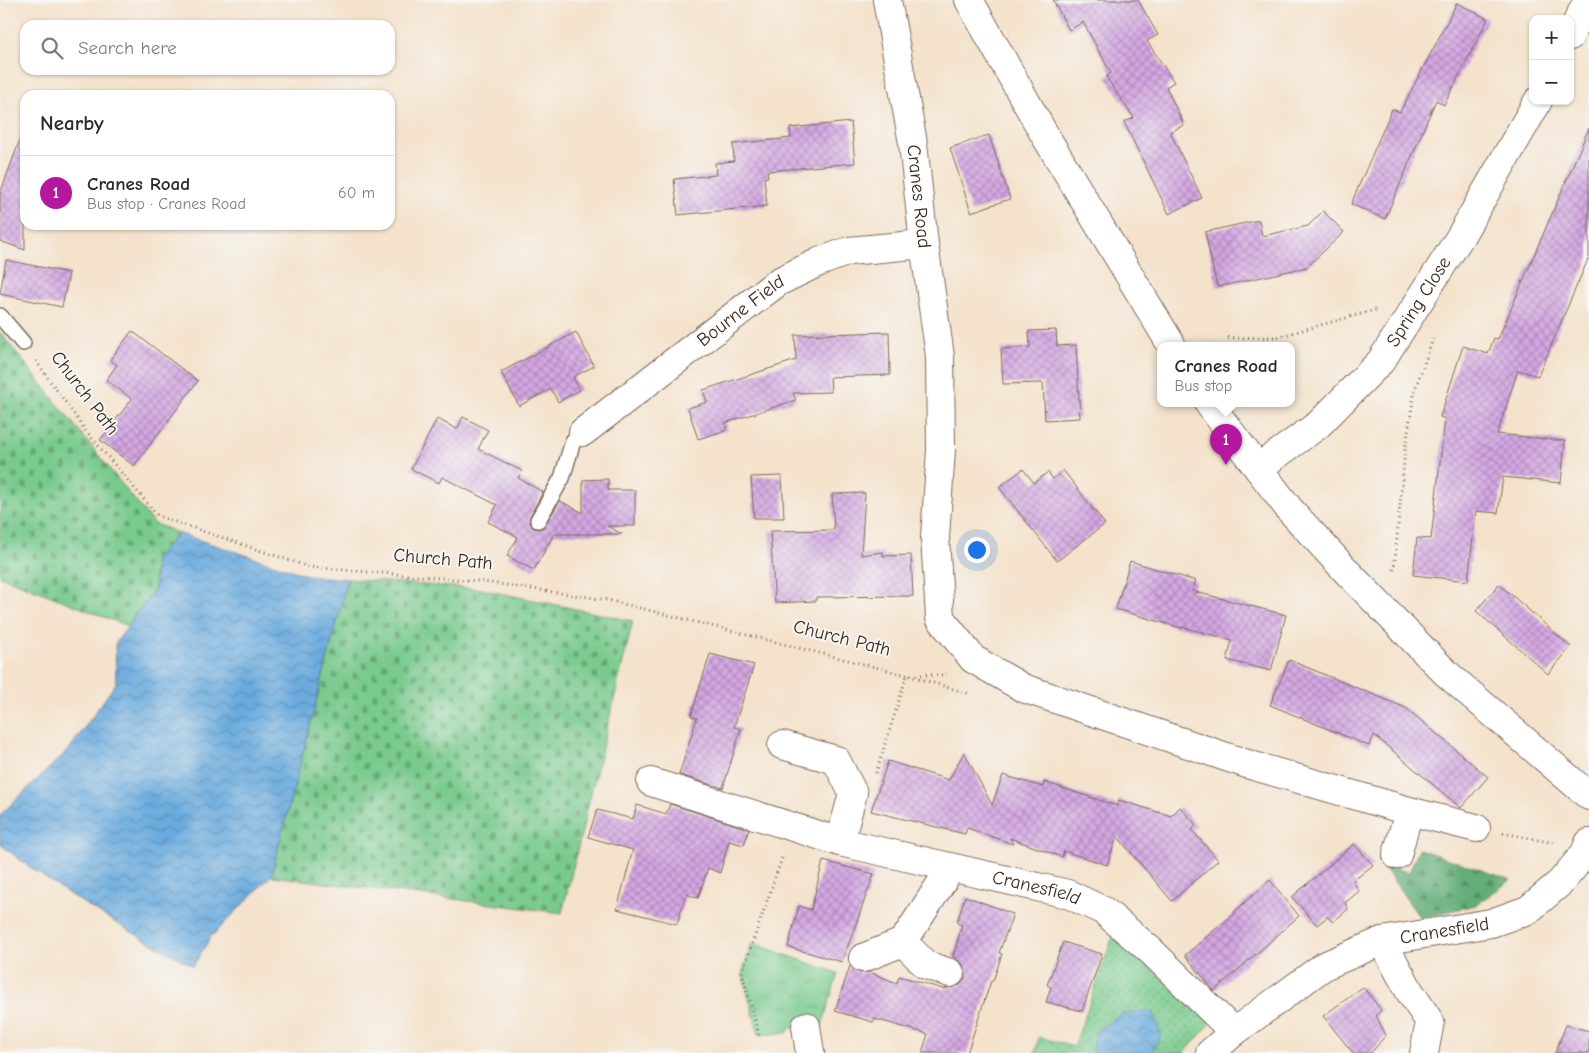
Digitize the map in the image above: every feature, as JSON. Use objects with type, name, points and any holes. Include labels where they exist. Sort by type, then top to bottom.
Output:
[{"type":"street","name":"Cranes Road","points":[[888,0],[913,143],[924,244],[940,356],[941,450],[935,537],[940,618],[973,659],[1023,688],[1247,764],[1476,828]]},
{"type":"street","points":[[969,0],[1043,132],[1170,342]]},
{"type":"street","points":[[1574,28],[1588,0]]},
{"type":"street","name":"Spring Close","points":[[1258,468],[1318,425],[1381,361],[1460,238],[1536,105]]},
{"type":"street","name":"Bourne Field","points":[[583,432],[778,282],[819,262],[849,251],[924,244]]},
{"type":"street","points":[[1212,407],[1290,510],[1446,673],[1589,796]]},
{"type":"street","points":[[782,744],[836,760],[853,793],[840,842]]},
{"type":"street","name":"Cranesfield","points":[[651,782],[840,842],[1068,894],[1104,911],[1151,951],[1234,1032]]},
{"type":"street","points":[[1397,855],[1410,811]]},
{"type":"street","name":"Cranesfield","points":[[1210,1053],[1234,1032],[1324,966],[1382,941],[1491,923],[1528,910],[1561,882],[1585,853],[1576,844]]},
{"type":"street","points":[[863,958],[902,942],[951,868]]},
{"type":"street","points":[[1382,941],[1430,1022],[1424,1053]]},
{"type":"street","points":[[902,942],[936,974]]},
{"type":"street","points":[[806,1026],[810,1053]]},
{"type":"lane","points":[[0,316],[23,343]]},
{"type":"lane","points":[[538,520],[562,478],[573,441],[583,432]]},
{"type":"path","points":[[1228,338],[1277,337],[1385,307]]},
{"type":"path","points":[[1394,570],[1405,450],[1415,390],[1435,331]]},
{"type":"path","name":"Church Path","points":[[23,343],[86,431],[158,516],[309,567],[478,581],[608,600],[907,675],[942,675],[973,659]]},
{"type":"path","points":[[876,775],[907,675]]},
{"type":"path","points":[[759,1035],[742,974],[794,826]]},
{"type":"path","points":[[1476,828],[1576,844]]},
{"type":"green space","points":[[0,332],[153,523],[178,533],[155,559],[155,589],[127,626],[0,576]]},
{"type":"green space","points":[[348,579],[481,589],[633,621],[562,913],[271,876]]},
{"type":"green space","points":[[1419,849],[1511,880],[1476,905],[1420,918],[1383,866],[1409,872]]},
{"type":"green space","points":[[1114,933],[1211,1023],[1184,1053],[1035,1053],[1039,1037],[1074,1047]]},
{"type":"green space","points":[[752,943],[838,973],[822,1026],[790,1028],[787,1033],[759,1035],[742,973]]},
{"type":"water","points":[[178,533],[307,575],[348,579],[271,876],[211,937],[193,966],[94,910],[22,862],[0,844],[0,815],[70,748],[116,683],[115,644],[155,589],[155,559]]},
{"type":"water","points":[[1153,1011],[1161,1035],[1151,1053],[1091,1053],[1096,1031],[1121,1014]]},
{"type":"building","points":[[1053,0],[1138,0],[1158,35],[1147,41],[1174,82],[1166,87],[1184,125],[1170,132],[1202,198],[1169,214],[1124,122],[1134,118],[1106,77],[1111,73],[1083,22],[1069,30]]},
{"type":"building","points":[[1457,3],[1488,19],[1444,105],[1436,100],[1385,219],[1351,204],[1392,109],[1400,112]]},
{"type":"building","points":[[851,122],[855,163],[767,171],[768,177],[764,178],[767,206],[678,215],[674,179],[716,175],[715,163],[734,161],[733,144],[791,138],[790,128]]},
{"type":"building","points":[[1589,128],[1589,257],[1538,376],[1518,370],[1497,434],[1565,441],[1561,483],[1503,477],[1498,513],[1476,511],[1468,581],[1413,575],[1417,538],[1431,539],[1445,419],[1440,417],[1463,346],[1488,354],[1494,338],[1498,339]]},
{"type":"building","points":[[989,135],[1010,199],[971,212],[950,148]]},
{"type":"building","points":[[20,139],[20,230],[25,230],[25,250],[0,241],[0,194]]},
{"type":"building","points":[[1323,211],[1344,232],[1307,267],[1217,287],[1205,232],[1259,220],[1262,236],[1308,226]]},
{"type":"building","points":[[6,260],[69,273],[62,307],[0,294]]},
{"type":"building","points":[[1056,330],[1057,346],[1076,345],[1080,418],[1045,420],[1043,383],[1003,384],[1001,349],[1030,347],[1029,331]]},
{"type":"building","points":[[132,331],[198,381],[134,466],[100,440],[132,399],[106,380],[117,365],[110,360]]},
{"type":"building","points":[[576,332],[594,366],[573,377],[580,390],[558,402],[551,389],[519,406],[501,372]]},
{"type":"building","points":[[889,332],[890,375],[830,377],[831,392],[793,393],[796,400],[725,423],[727,430],[698,439],[688,408],[707,402],[703,390],[796,360],[795,335]]},
{"type":"building","points":[[463,417],[488,430],[478,449],[522,471],[518,478],[543,492],[530,516],[529,521],[533,528],[543,528],[560,501],[583,513],[583,480],[608,479],[608,490],[635,490],[635,526],[607,526],[622,534],[554,534],[534,570],[507,556],[518,537],[488,522],[497,505],[442,477],[439,483],[411,469],[437,419],[457,429]]},
{"type":"building","points":[[1023,469],[1034,483],[1048,472],[1053,479],[1063,470],[1105,524],[1057,561],[999,487]]},
{"type":"building","points":[[782,476],[784,518],[754,518],[751,477]]},
{"type":"building","points":[[865,493],[861,555],[883,552],[883,556],[911,555],[913,596],[816,597],[816,601],[775,603],[770,531],[834,530],[832,494]]},
{"type":"building","points":[[1130,561],[1196,581],[1192,591],[1286,615],[1271,671],[1227,660],[1232,640],[1181,628],[1116,609]]},
{"type":"building","points":[[1499,584],[1571,647],[1548,674],[1476,611]]},
{"type":"building","points":[[710,654],[754,665],[734,727],[741,729],[723,788],[679,775],[697,718],[691,716]]},
{"type":"building","points":[[1289,660],[1406,708],[1488,777],[1461,808],[1374,735],[1369,746],[1270,705]]},
{"type":"building","points":[[964,752],[992,805],[1003,775],[1043,787],[1044,782],[1117,806],[1119,800],[1171,816],[1180,807],[1196,825],[1192,830],[1218,860],[1172,901],[1117,836],[1107,865],[1064,851],[1062,857],[1010,838],[1013,844],[967,828],[965,834],[871,811],[888,761],[949,780]]},
{"type":"building","points":[[670,804],[749,829],[744,845],[729,841],[720,873],[708,868],[698,898],[686,894],[677,924],[617,909],[633,850],[588,837],[597,810],[633,819],[637,805],[666,814]]},
{"type":"building","points":[[1354,844],[1373,865],[1353,881],[1359,891],[1345,903],[1348,909],[1333,922],[1327,917],[1317,925],[1292,897]]},
{"type":"building","points":[[823,861],[874,874],[842,962],[788,947],[799,906],[811,910]]},
{"type":"building","points":[[1270,880],[1299,916],[1214,991],[1185,955],[1235,913]]},
{"type":"building","points":[[965,896],[1013,914],[999,953],[1002,954],[967,1053],[922,1053],[928,1034],[875,1019],[873,1022],[835,1011],[850,966],[860,973],[869,972],[897,983],[899,976],[943,989],[960,985],[965,978],[965,969],[961,962],[953,957],[962,925],[957,923]]},
{"type":"building","points":[[1063,942],[1102,954],[1082,1011],[1046,1002],[1051,987],[1047,985]]},
{"type":"building","points":[[1363,987],[1381,1010],[1376,1016],[1386,1035],[1371,1053],[1353,1053],[1323,1016]]},
{"type":"building","points":[[1566,1025],[1589,1031],[1589,1053],[1555,1053]]},
{"type":"place","name":"Cranes Road","points":[[1226,465]]}]
